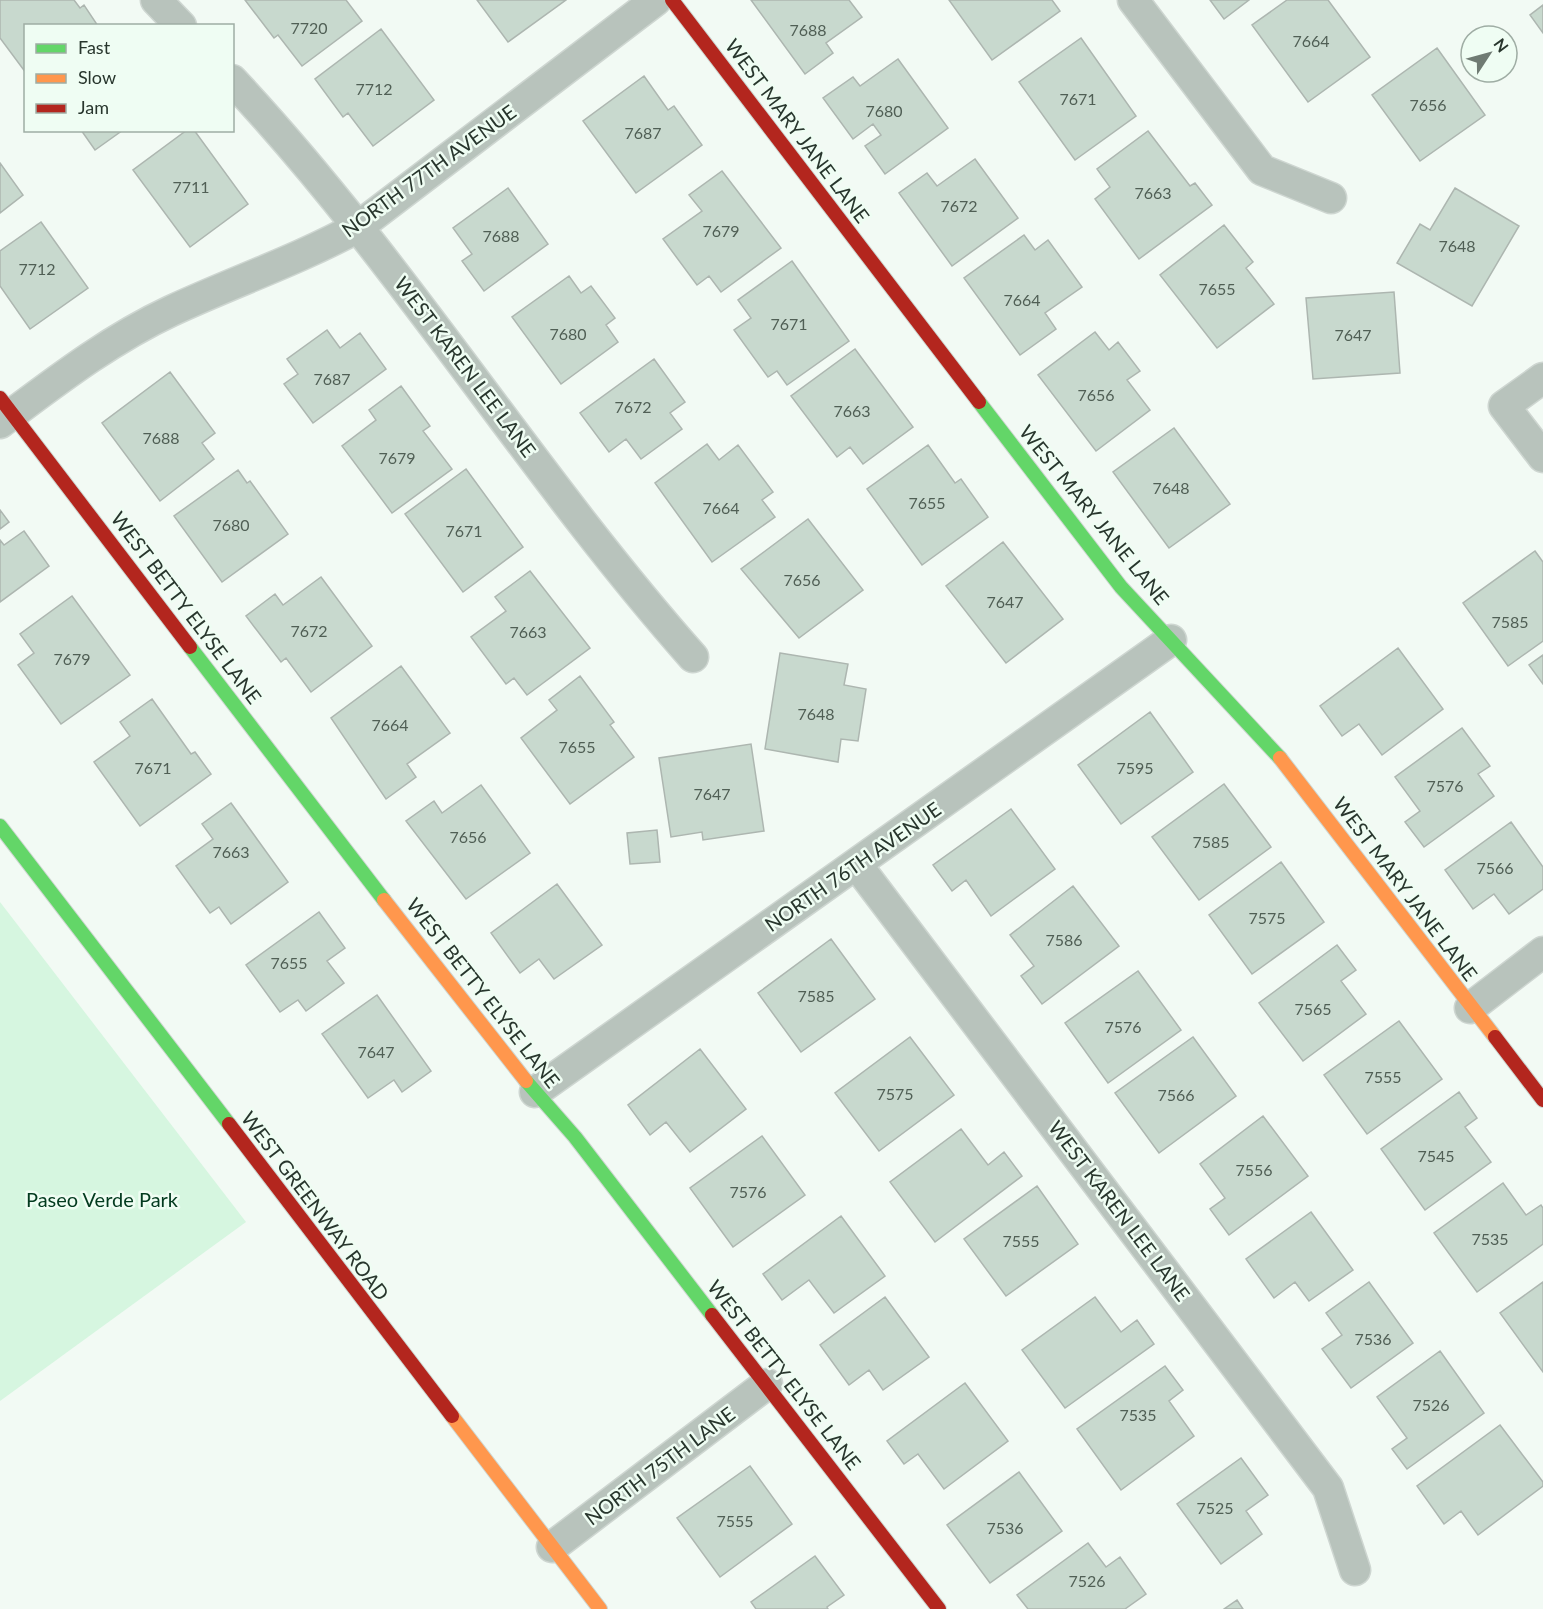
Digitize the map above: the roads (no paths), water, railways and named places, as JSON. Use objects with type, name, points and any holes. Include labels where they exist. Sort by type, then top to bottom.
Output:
[{"type":"street","points":[[156,0],[179,24]]},
{"type":"street","name":"NORTH 77TH AVENUE","points":[[4,412],[88,357],[171,311],[316,250],[358,227],[656,0]]},
{"type":"street","name":"WEST MARY JANE LANE","points":[[672,0],[1121,587],[1293,773],[1470,1008],[1543,1100]]},
{"type":"street","points":[[1132,0],[1262,170],[1331,198]]},
{"type":"street","name":"WEST KAREN LEE LANE","points":[[234,82],[265,115],[358,227],[640,598],[693,657]]},
{"type":"street","points":[[1543,378],[1504,406],[1543,457]]},
{"type":"street","name":"WEST BETTY ELYSE LANE","points":[[4,412],[489,1036],[575,1137],[768,1384],[939,1609]]},
{"type":"street","name":"NORTH 76TH AVENUE","points":[[535,1092],[858,865],[1171,640]]},
{"type":"street","name":"WEST GREENWAY ROAD","points":[[0,826],[600,1609]]},
{"type":"street","name":"WEST KAREN LEE LANE","points":[[858,865],[1328,1488],[1355,1570]]},
{"type":"street","points":[[1470,1008],[1543,952]]},
{"type":"street","name":"NORTH 75TH LANE","points":[[552,1547],[768,1384]]},
{"type":"park label","name":"Paseo Verde Park","points":[[102,1200]]}]
